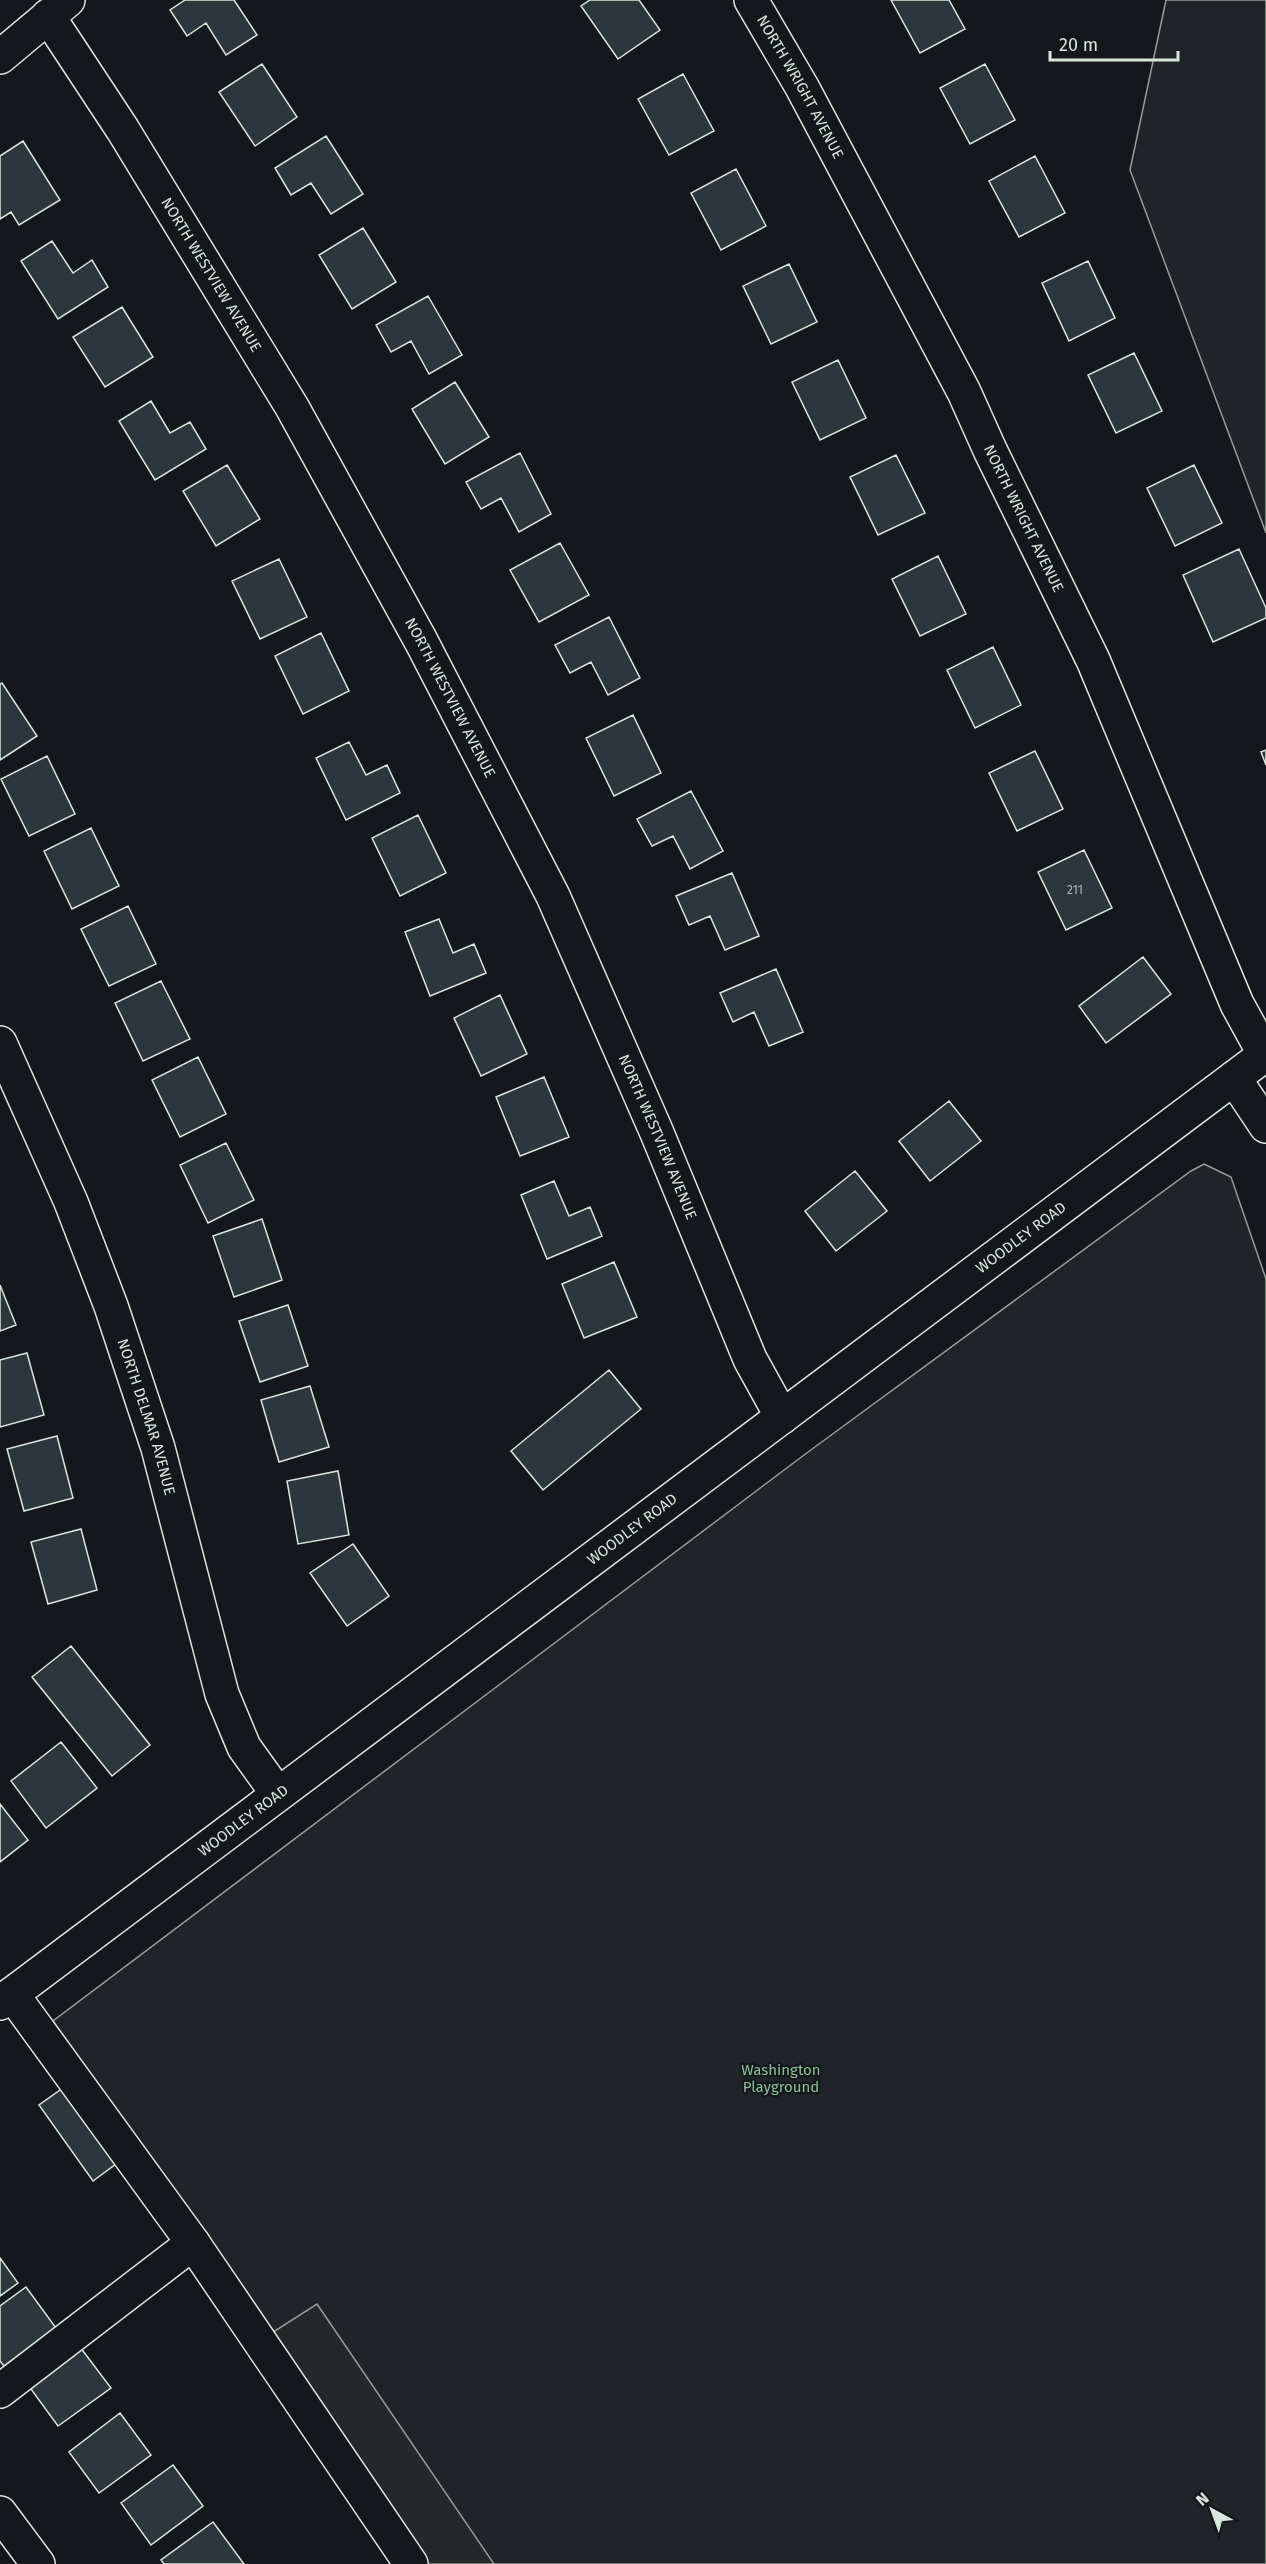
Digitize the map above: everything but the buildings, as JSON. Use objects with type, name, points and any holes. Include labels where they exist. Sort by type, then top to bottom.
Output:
[{"type":"street","name":"NORTH WRIGHT AVENUE","points":[[751,0],[801,87],[964,392],[1093,660],[1237,1004],[1265,1054]]},
{"type":"street","points":[[0,57],[58,8]]},
{"type":"street","name":"NORTH WESTVIEW AVENUE","points":[[58,8],[123,130],[292,407],[432,662],[553,896],[657,1133],[750,1359],[782,1417]]},
{"type":"street","name":"NORTH DELMAR AVENUE","points":[[0,1043],[71,1202],[111,1306],[158,1448],[222,1694],[244,1747],[277,1793]]},
{"type":"street","name":"WOODLEY ROAD","points":[[6,1999],[277,1793],[384,1717],[1265,1054]]},
{"type":"street","points":[[1234,1078],[1266,1126]]},
{"type":"street","points":[[6,1999],[193,2243],[411,2564]]},
{"type":"street","points":[[0,2391],[193,2243]]},
{"type":"street","points":[[0,2513],[38,2564]]},
{"type":"green space","points":[[1166,0],[1266,0],[1266,533],[1130,170]]},
{"type":"green space","name":"Washington Playground","points":[[1204,1164],[1231,1177],[1266,1279],[1266,2564],[426,2564],[53,2021],[804,1455],[1191,1171]]},
{"type":"shaded area","points":[[317,2304],[494,2564],[426,2564],[270,2334]]}]
